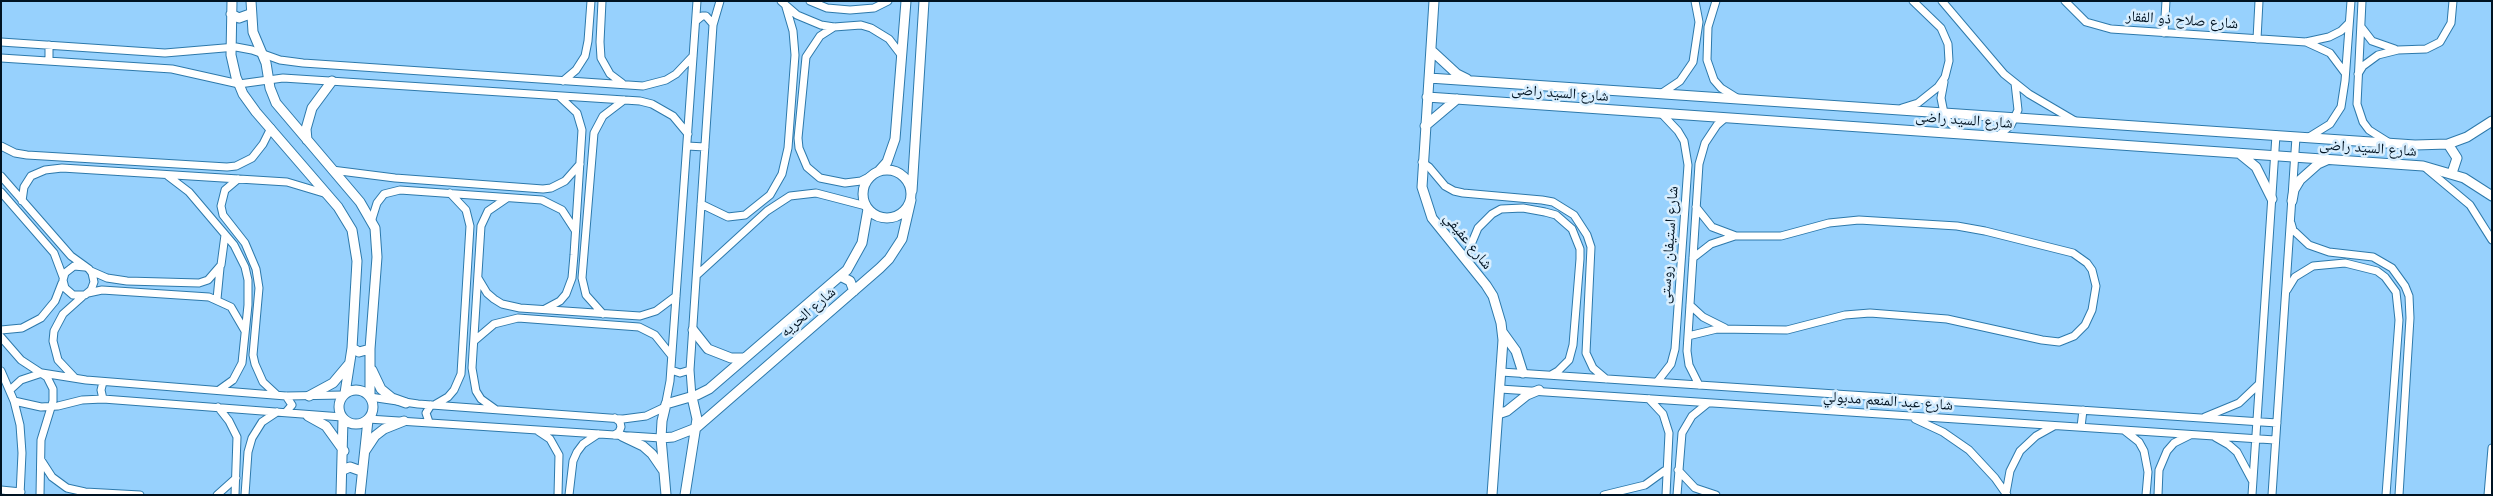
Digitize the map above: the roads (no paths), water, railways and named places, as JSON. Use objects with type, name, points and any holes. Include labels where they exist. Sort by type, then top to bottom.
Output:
[{"type":"street","points":[[232,1],[230,47],[239,84],[249,103],[328,194],[347,219],[357,250],[352,348],[344,394],[339,406],[343,418],[344,452],[341,495]]},
{"type":"street","points":[[602,1],[600,49],[605,66],[610,74],[627,85],[632,93],[626,100],[603,116],[594,133],[582,278],[590,302],[603,314]]},
{"type":"street","points":[[666,495],[661,438],[671,370],[697,1]]},
{"type":"street","points":[[684,495],[696,428],[696,412],[692,397],[690,370],[713,25],[720,1]]},
{"type":"street","points":[[780,1],[786,7],[809,21],[834,27],[860,26],[880,33],[902,56]]},
{"type":"street","points":[[810,1],[827,8],[850,10],[874,8],[888,1]]},
{"type":"street","points":[[867,207],[864,190],[875,174],[887,162],[893,150],[900,92],[906,1]]},
{"type":"street","name":"شارع الحريه","points":[[661,438],[673,437],[696,428],[880,268],[897,249],[906,228],[911,196],[924,1]]},
{"type":"street","name":"شارع عفيفي","points":[[1434,1],[1422,162],[1422,187],[1428,211],[1436,226],[1494,296],[1503,333],[1492,495]]},
{"type":"street","points":[[1659,94],[1680,82],[1693,62],[1699,22],[1695,1]]},
{"type":"street","points":[[1716,1],[1710,16],[1707,38],[1710,70],[1721,88],[1739,99]]},
{"type":"street","points":[[1913,1],[1935,22],[1945,36],[1949,52],[1941,98],[1948,121],[1961,134]]},
{"type":"street","points":[[1942,1],[1994,63],[2015,83],[2044,104],[2075,121]]},
{"type":"street","name":"شارع صلاح ذو الفقار","points":[[2066,1],[2080,17],[2094,26],[2111,29],[2306,42],[2329,37],[2349,23]]},
{"type":"street","points":[[2164,33],[2166,1]]},
{"type":"street","points":[[2257,39],[2260,1]]},
{"type":"street","points":[[2307,138],[2322,131],[2336,116],[2341,107],[2350,1]]},
{"type":"street","points":[[2362,1],[2357,104],[2363,122],[2377,136],[2391,144]]},
{"type":"street","points":[[2357,78],[2363,66],[2378,55],[2398,50],[2426,48],[2440,42],[2451,24],[2453,1]]},
{"type":"street","points":[[545,309],[560,301],[566,294],[572,278],[582,130],[577,114],[572,106],[550,93],[549,88],[551,83],[576,70],[587,48],[590,2]]},
{"type":"street","points":[[231,14],[243,18],[251,6]]},
{"type":"street","points":[[251,6],[253,32],[262,53],[276,103],[360,202],[372,219],[378,247],[370,348],[370,397],[373,408],[368,419],[361,471],[360,495]]},
{"type":"street","points":[[701,204],[720,215],[737,217],[745,215],[761,204],[777,185],[782,174],[788,148],[795,55],[793,31],[786,7]]},
{"type":"street","points":[[849,26],[852,18],[850,10]]},
{"type":"street","points":[[696,21],[702,16],[706,16],[713,25]]},
{"type":"street","points":[[2361,26],[2372,41],[2398,50]]},
{"type":"street","points":[[697,275],[767,211],[790,196],[807,192],[824,194],[867,207],[879,216],[892,218],[904,212],[911,196],[906,178],[900,173],[886,170],[853,183],[828,181],[812,173],[807,167],[799,148],[801,100],[806,57],[820,36],[834,27]]},
{"type":"street","points":[[3,41],[172,53],[230,47],[244,48],[280,60],[303,63],[627,85],[649,85],[666,80],[676,74],[693,56]]},
{"type":"street","name":"شارع صلاح ذو الفقار","points":[[2306,42],[2330,53],[2345,77]]},
{"type":"street","points":[[2348,42],[2360,43]]},
{"type":"street","points":[[49,45],[49,61]]},
{"type":"street","points":[[587,48],[592,50],[600,49]]},
{"type":"street","points":[[1431,50],[1457,74],[1469,81]]},
{"type":"street","points":[[172,53],[175,61],[172,69]]},
{"type":"street","points":[[795,55],[802,54],[806,57]]},
{"type":"street","points":[[1,58],[172,69],[239,84],[283,78],[626,100],[646,103],[663,109],[681,124],[688,134]]},
{"type":"street","points":[[302,79],[300,71],[303,63]]},
{"type":"street","points":[[1894,110],[1918,103],[1938,88],[1945,77]]},
{"type":"street","points":[[2345,77],[2357,78]]},
{"type":"street","name":"شارع السيد راضى","points":[[1428,78],[2391,144],[2448,144],[2467,137],[2492,122]]},
{"type":"street","points":[[303,137],[312,108],[332,81]]},
{"type":"street","points":[[1998,136],[2016,118],[2019,102],[2015,83]]},
{"type":"street","points":[[900,92],[918,94]]},
{"type":"street","name":"شارع السيد راضى","points":[[1427,97],[2423,166],[2452,173],[2476,185],[2492,196]]},
{"type":"street","points":[[1425,126],[1457,99]]},
{"type":"street","name":"شارع استيفان روستى","points":[[1657,382],[1671,364],[1676,349],[1688,165],[1684,142],[1678,131],[1661,113]]},
{"type":"street","name":"شارع استيفان روستى","points":[[1699,385],[1690,365],[1688,336],[1701,153],[1710,133],[1725,118]]},
{"type":"street","points":[[1,146],[14,153],[236,166],[244,163],[258,152],[271,128]]},
{"type":"street","points":[[582,130],[590,128],[594,133]]},
{"type":"street","points":[[285,145],[289,135],[303,137]]},
{"type":"street","points":[[2252,495],[2276,135]]},
{"type":"street","points":[[2272,493],[2296,136]]},
{"type":"street","points":[[2448,144],[2457,158],[2452,173]]},
{"type":"street","points":[[687,146],[705,147]]},
{"type":"street","points":[[788,148],[795,150],[799,148]]},
{"type":"street","points":[[2238,153],[2256,167],[2272,199]]},
{"type":"street","points":[[62,157],[60,162],[62,168]]},
{"type":"street","points":[[2292,201],[2294,190],[2300,180],[2318,164],[2329,159]]},
{"type":"street","points":[[1422,162],[1429,167],[1445,186],[1454,190],[1463,193],[1542,200],[1564,208],[1574,215],[1587,235],[1591,247],[1586,353],[1593,368],[1606,379]]},
{"type":"street","points":[[332,170],[388,177],[543,189],[565,181],[580,164]]},
{"type":"street","points":[[2423,166],[2470,205],[2492,240]]},
{"type":"street","points":[[22,201],[24,188],[31,176],[45,170],[62,168],[287,182],[328,194]]},
{"type":"street","points":[[163,174],[182,184],[225,235],[240,256],[248,280],[244,354],[233,380],[217,390]]},
{"type":"street","points":[[1,176],[72,256],[87,268],[94,282],[86,294],[63,314],[54,331],[53,341],[58,360],[64,369],[77,379]]},
{"type":"street","points":[[388,177],[389,186],[394,190]]},
{"type":"street","points":[[238,179],[225,190],[221,206],[228,222],[250,252],[258,278],[255,364],[263,382],[277,395]]},
{"type":"street","points":[[824,194],[828,181]]},
{"type":"street","points":[[542,200],[546,195],[543,189]]},
{"type":"street","points":[[372,219],[380,198],[394,190],[450,193],[542,200],[562,210],[575,231]]},
{"type":"street","points":[[1,192],[58,260],[65,288],[70,294],[77,296],[102,290],[189,295],[217,299],[236,313],[246,334]]},
{"type":"street","points":[[429,422],[426,413],[432,405],[441,402],[454,390],[461,374],[470,226],[466,210],[450,193]]},
{"type":"street","points":[[495,409],[481,399],[476,392],[472,375],[477,277],[481,226],[488,211],[494,205],[509,197]]},
{"type":"street","points":[[761,204],[767,211]]},
{"type":"street","name":"شارع الحريه","points":[[665,407],[674,401],[692,397],[709,389],[840,276],[852,264],[859,251],[867,207]]},
{"type":"street","points":[[1465,259],[1478,228],[1492,214],[1501,210],[1523,208],[1545,212],[1556,215],[1572,229],[1580,248],[1572,353],[1564,366],[1551,375]]},
{"type":"street","points":[[1696,208],[1712,227],[1736,236]]},
{"type":"street","points":[[1688,336],[1708,330],[1787,330],[1845,315],[1870,313],[1948,319],[2059,342],[2074,336],[2085,325],[2095,294],[2095,278],[2092,270],[2087,263],[2074,253],[1971,228],[1859,220],[1829,223],[1781,236],[1736,236],[1711,244],[1693,258]]},
{"type":"street","points":[[2290,221],[2293,230],[2309,245],[2329,252],[2378,259],[2392,268],[2405,286],[2409,296],[2410,318],[2398,495]]},
{"type":"street","points":[[218,227],[221,222],[228,222]]},
{"type":"street","points":[[470,226],[476,223],[481,226]]},
{"type":"street","points":[[217,299],[225,235]]},
{"type":"street","points":[[48,246],[56,245],[57,239]]},
{"type":"street","points":[[2285,295],[2288,286],[2302,271],[2313,266],[2334,263],[2356,264],[2377,271],[2386,277],[2396,292],[2399,320],[2386,495]]},
{"type":"street","points":[[1,330],[22,328],[41,318],[55,301],[67,270],[74,266],[87,268],[117,280],[189,284],[208,280],[221,265]]},
{"type":"street","points":[[840,276],[850,281],[854,291]]},
{"type":"street","points":[[477,277],[487,293],[502,304],[511,307],[640,316],[664,308],[676,296]]},
{"type":"street","points":[[572,278],[577,281],[582,278]]},
{"type":"street","points":[[189,284],[191,291],[189,295]]},
{"type":"street","points":[[1690,304],[1703,317],[1727,329]]},
{"type":"street","points":[[511,307],[507,311],[511,318]]},
{"type":"street","points":[[638,327],[642,322],[640,316]]},
{"type":"street","points":[[473,341],[494,324],[511,318],[638,327],[655,335],[672,356]]},
{"type":"street","points":[[693,330],[699,340],[714,352],[731,358],[743,358]]},
{"type":"street","points":[[1503,333],[1516,351],[1523,374]]},
{"type":"street","points":[[1,337],[21,360],[42,373],[104,382],[286,396],[344,394],[356,390],[370,397],[406,403],[615,418],[638,418],[665,407]]},
{"type":"street","points":[[352,348],[359,352],[370,348]]},
{"type":"street","points":[[244,354],[248,357],[254,355]]},
{"type":"street","points":[[309,396],[333,383],[350,362]]},
{"type":"street","points":[[370,363],[374,377],[381,389],[392,398],[406,403]]},
{"type":"street","points":[[671,370],[680,373],[690,370]]},
{"type":"street","points":[[1,371],[14,401],[22,443],[20,493],[1,490]]},
{"type":"street","name":"شارع عبد المنعم مدبولي","points":[[1501,372],[2277,422]]},
{"type":"street","points":[[10,390],[21,380],[42,373]]},
{"type":"street","points":[[40,495],[43,429],[53,389],[42,373]]},
{"type":"street","points":[[461,374],[466,377],[472,375]]},
{"type":"street","points":[[103,400],[101,390],[104,382]]},
{"type":"street","points":[[2203,418],[2238,403],[2259,384]]},
{"type":"street","name":"شارع عبد المنعم مدبولي","points":[[1500,389],[1539,390],[1649,399],[2276,440]]},
{"type":"street","points":[[1498,414],[1539,390]]},
{"type":"street","points":[[1836,411],[1837,394]]},
{"type":"street","points":[[286,396],[292,405],[286,412]]},
{"type":"street","points":[[1649,399],[1657,406],[1668,423],[1666,495]]},
{"type":"street","points":[[14,401],[32,406],[50,407],[82,400],[103,400],[286,412],[308,416],[343,418],[356,424],[368,419],[661,438]]},
{"type":"street","points":[[1676,495],[1680,444],[1684,428],[1692,416],[1708,403]]},
{"type":"street","points":[[218,407],[234,429],[238,444],[235,495]]},
{"type":"street","points":[[2081,427],[2083,410]]},
{"type":"street","points":[[245,495],[249,445],[262,422],[277,412]]},
{"type":"street","points":[[308,416],[326,426],[344,452]]},
{"type":"street","points":[[1905,416],[1930,425],[1969,450],[1989,470],[2006,494]]},
{"type":"street","points":[[615,418],[622,427],[618,436]]},
{"type":"street","points":[[363,454],[368,444],[379,432],[393,424],[404,421]]},
{"type":"street","points":[[2006,494],[2010,471],[2020,451],[2036,436],[2056,425]]},
{"type":"street","points":[[535,429],[550,439],[559,455],[558,495]]},
{"type":"street","points":[[2122,430],[2139,442],[2144,451],[2147,461],[2146,495]]},
{"type":"street","points":[[569,491],[573,461],[577,452],[583,444],[599,434]]},
{"type":"street","points":[[2158,495],[2159,470],[2166,451],[2174,443],[2192,434]]},
{"type":"street","points":[[618,436],[633,440],[652,454],[665,474]]},
{"type":"street","points":[[2210,436],[2220,439],[2238,452],[2253,482]]},
{"type":"street","points":[[238,444],[243,441],[249,445]]},
{"type":"street","points":[[2488,495],[2492,448]]},
{"type":"street","points":[[41,460],[52,477],[67,488],[104,494],[140,495]]},
{"type":"street","points":[[343,470],[350,466],[361,471]]},
{"type":"street","points":[[1604,495],[1624,492],[1654,481],[1668,469]]},
{"type":"street","points":[[1678,470],[1695,488],[1716,495]]},
{"type":"street","points":[[217,495],[236,478]]},
{"type":"street","points":[[361,481],[366,495]]},
{"type":"street","points":[[559,486],[563,484],[569,491]]},
{"type":"street","points":[[1624,492],[1636,495]]}]
